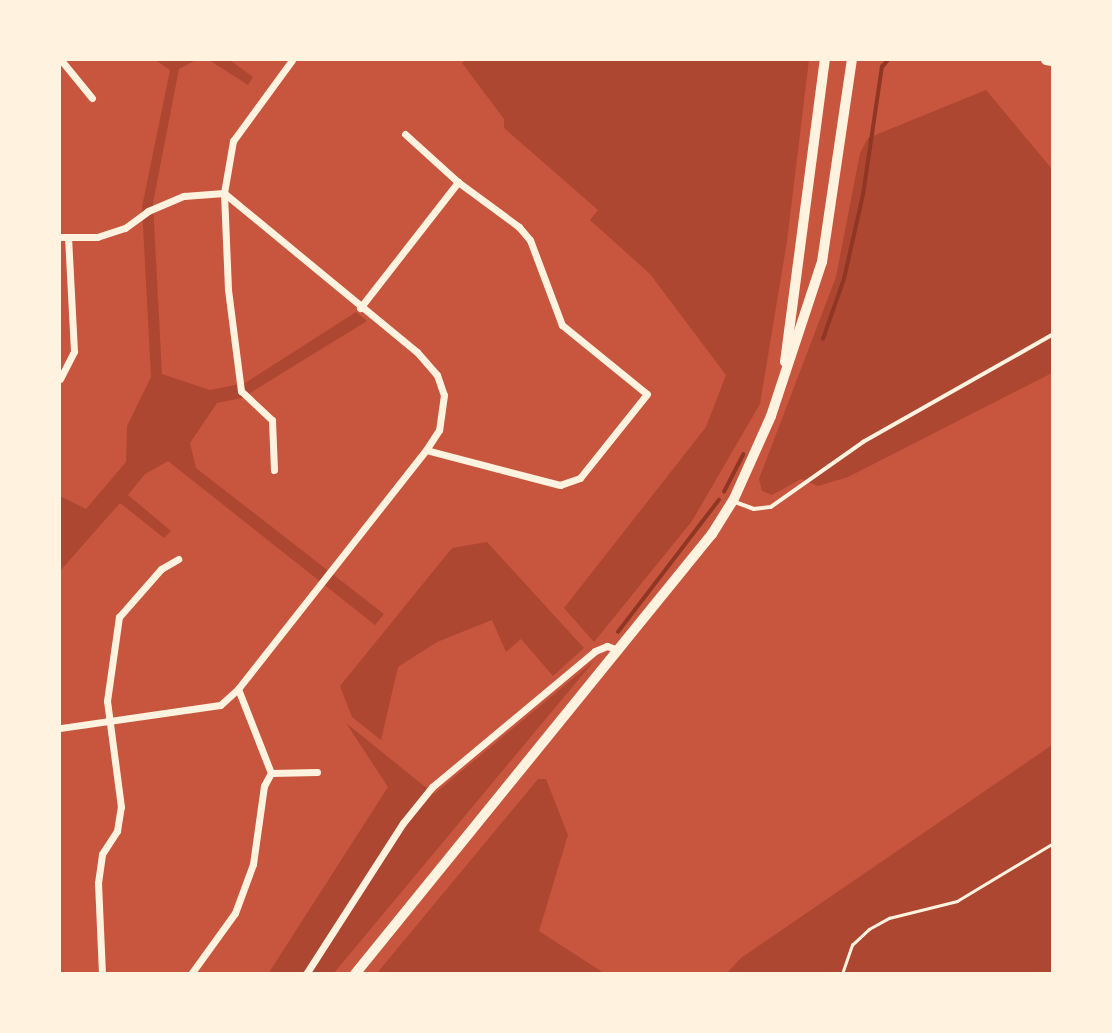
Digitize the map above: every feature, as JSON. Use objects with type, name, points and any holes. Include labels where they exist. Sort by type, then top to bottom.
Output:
[{"type":"main road","points":[[782,383],[825,60]]},
{"type":"main road","points":[[355,974],[618,650],[733,501],[782,383],[822,262],[852,60]]},
{"type":"street","points":[[61,60],[92,98]]},
{"type":"street","points":[[274,470],[272,420],[241,391],[228,289],[224,193],[233,141],[292,60]]},
{"type":"street","points":[[1046,60],[1052,61]]},
{"type":"street","points":[[405,134],[458,182],[530,240],[562,325],[647,394],[580,478],[560,485],[426,450]]},
{"type":"street","points":[[360,308],[458,182]]},
{"type":"street","points":[[60,379],[74,351],[64,237],[97,237],[125,228],[148,211],[184,196],[224,193],[360,308],[417,352],[437,375],[443,411],[439,430],[426,450],[238,689],[220,705],[197,712],[60,728]]},
{"type":"street","points":[[102,974],[98,883],[103,854],[117,831],[121,807],[107,701],[119,617],[161,569],[178,559]]},
{"type":"street","points":[[306,974],[395,834],[432,788],[595,651],[607,646],[618,650]]},
{"type":"street","points":[[191,974],[235,913],[253,864],[264,786],[271,773],[238,689]]},
{"type":"street","points":[[271,773],[317,772]]},
{"type":"lane","points":[[733,501],[754,509],[771,507],[863,442],[1052,335]]},
{"type":"path","points":[[842,974],[852,945],[869,929],[889,918],[957,901],[1052,844]]},
{"type":"shaded area","points":[[155,60],[196,60],[179,69],[153,203],[162,374],[210,390],[245,383],[356,312],[367,321],[242,398],[217,403],[190,443],[196,468],[384,614],[375,625],[168,461],[145,474],[128,495],[171,531],[164,538],[120,503],[60,571],[60,496],[86,509],[126,462],[127,426],[151,377],[142,207],[170,70]]},
{"type":"shaded area","points":[[209,60],[230,60],[253,77],[248,85]]},
{"type":"shaded area","points":[[466,60],[809,60],[787,241],[760,404],[692,521],[594,642],[564,608],[706,427],[726,375],[650,274],[590,220],[598,210],[504,128],[504,119],[462,63]]},
{"type":"shaded area","points":[[986,90],[1052,169],[1052,373],[848,477],[818,486],[801,479],[772,495],[762,491],[759,479],[836,277],[860,153],[868,138]]},
{"type":"shaded area","points":[[487,542],[584,648],[553,676],[521,639],[506,652],[492,620],[437,642],[398,667],[381,740],[352,717],[340,686],[452,548]]},
{"type":"shaded area","points":[[594,661],[334,973],[268,974],[388,787],[346,723],[434,794]]},
{"type":"shaded area","points":[[1052,745],[1052,973],[726,974],[741,958]]},
{"type":"shaded area","points":[[538,779],[546,779],[568,835],[539,931],[604,973],[377,973]]},
{"type":"waterway","points":[[823,339],[844,279],[863,195],[882,67],[888,60]]},
{"type":"waterway","points":[[724,492],[743,455]]},
{"type":"waterway","points":[[618,632],[719,500]]}]
